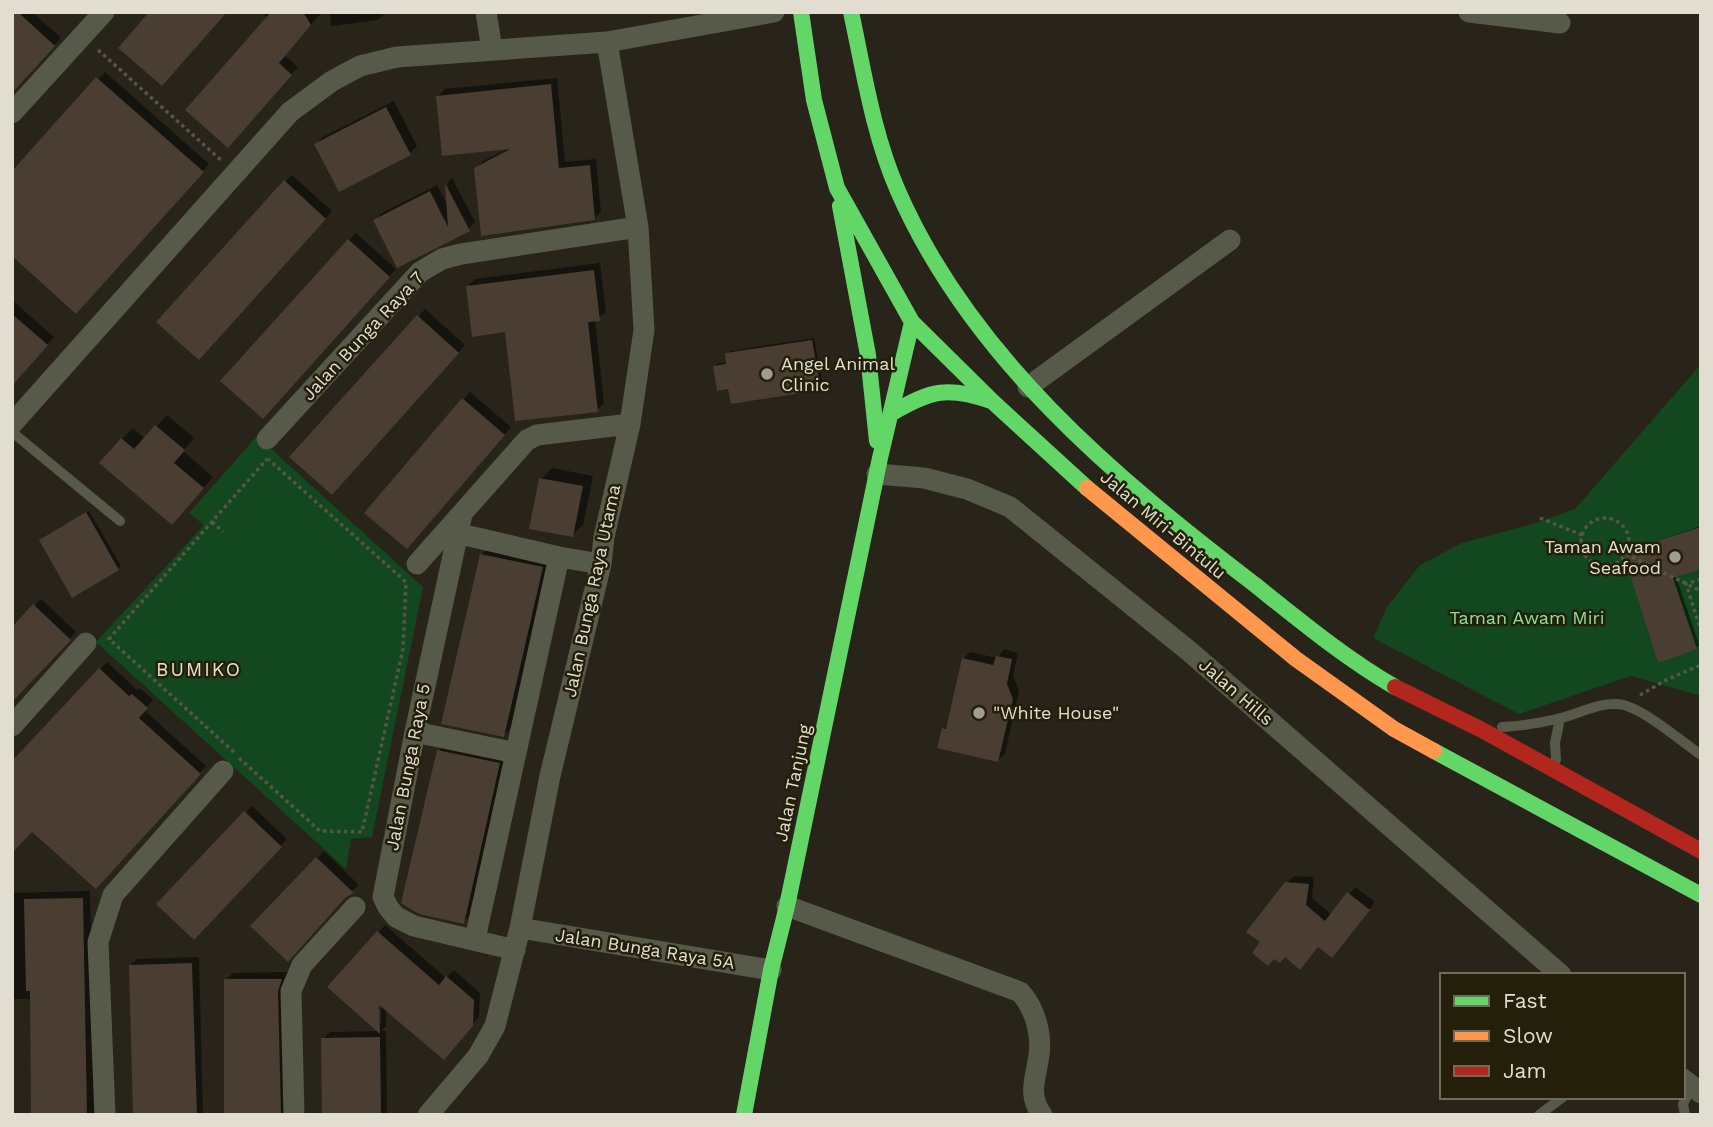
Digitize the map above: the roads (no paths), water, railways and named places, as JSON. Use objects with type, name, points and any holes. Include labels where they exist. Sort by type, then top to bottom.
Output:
[{"type":"main road","name":"Jalan Miri-Bintulu","points":[[801,12],[814,100],[837,188],[912,321],[993,402],[1094,494],[1286,651],[1394,729],[1701,895]]},
{"type":"main road","name":"Jalan Miri-Bintulu","points":[[851,12],[876,127],[900,193],[936,261],[978,323],[1028,387],[1083,444],[1224,562],[1380,677],[1420,702],[1478,728],[1701,851]]},
{"type":"main road","name":"Jalan Tanjung","points":[[837,188],[868,355],[879,466]]},
{"type":"main road","points":[[900,193],[905,240]]},
{"type":"main road","name":"Jalan Tanjung","points":[[744,1115],[771,970],[912,321],[909,286]]},
{"type":"main road","points":[[892,413],[918,397],[942,390],[964,391],[993,402]]},
{"type":"street","points":[[12,113],[104,12]]},
{"type":"street","points":[[486,12],[492,50]]},
{"type":"street","points":[[12,424],[234,172],[290,112],[332,81],[360,66],[397,57],[607,42],[713,18],[774,12]]},
{"type":"street","points":[[1469,12],[1560,23]]},
{"type":"street","name":"Jalan Bunga Raya Utama","points":[[428,1115],[487,1043],[495,1026],[520,928],[550,776],[601,564],[604,537],[630,424],[644,330],[638,227],[607,42]]},
{"type":"street","name":"Jalan Bunga Raya 7","points":[[268,449],[420,272],[460,254],[638,227]]},
{"type":"street","points":[[1028,387],[1230,240]]},
{"type":"street","points":[[417,564],[459,524],[527,440],[537,435],[630,424]]},
{"type":"street","name":"Jalan Hills","points":[[879,466],[967,489],[1010,507],[1189,651],[1559,973]]},
{"type":"street","points":[[459,524],[559,557],[601,564]]},
{"type":"street","name":"Jalan Bunga Raya 5","points":[[459,524],[383,897],[397,917],[414,926],[514,950]]},
{"type":"street","points":[[475,939],[559,557]]},
{"type":"street","points":[[12,726],[86,643]]},
{"type":"street","points":[[415,732],[516,753]]},
{"type":"street","points":[[105,1115],[98,942],[113,895],[223,771]]},
{"type":"street","points":[[787,906],[1020,992],[1028,1001],[1038,1028],[1040,1052],[1033,1093],[1034,1103],[1042,1115]]},
{"type":"street","points":[[294,1115],[291,991],[302,965],[355,907]]},
{"type":"street","name":"Jalan Bunga Raya 5A","points":[[520,928],[771,970]]},
{"type":"lane","points":[[12,432],[120,521]]},
{"type":"lane","points":[[1478,728],[1521,726],[1608,704],[1624,705],[1638,711],[1701,755]]},
{"type":"lane","points":[[1560,718],[1555,757],[1562,774]]},
{"type":"lane","points":[[1685,1115],[1683,1104],[1692,1086]]},
{"type":"lane","points":[[1539,1115],[1560,1099]]},
{"type":"place","name":"Angel Animal Clinic","points":[[767,374]]},
{"type":"place","name":"Taman Awam Seafood","points":[[1675,557]]},
{"type":"place","name":"\"White House\"","points":[[979,713]]},
{"type":"district","name":"BUMIKO","points":[[199,669]]},
{"type":"park label","name":"Taman Awam Miri","points":[[1527,618]]}]
